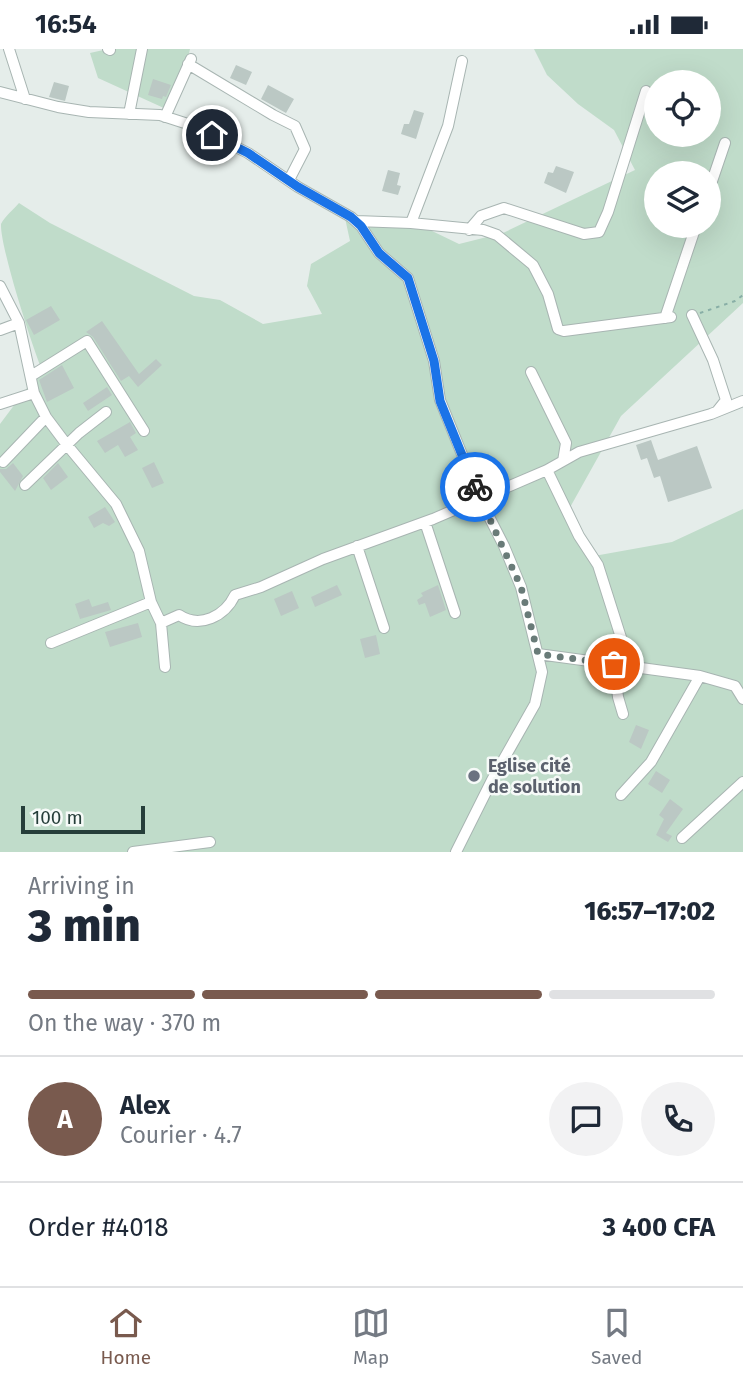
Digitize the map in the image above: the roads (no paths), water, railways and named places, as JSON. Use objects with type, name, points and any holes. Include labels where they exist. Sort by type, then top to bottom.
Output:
[{"type":"street","points":[[9,49],[25,99]]},
{"type":"street","points":[[129,114],[142,49]]},
{"type":"street","points":[[165,117],[190,61],[273,115],[295,126],[305,149],[289,180]]},
{"type":"street","points":[[411,223],[448,126],[462,61]]},
{"type":"street","points":[[0,92],[58,107],[165,117],[194,126],[248,153],[356,221],[379,253],[402,272],[412,285],[434,361],[440,401],[480,499],[521,587],[542,672],[535,704],[456,852]]},
{"type":"street","points":[[469,230],[481,216],[504,208],[584,234],[599,232],[608,212],[644,97]]},
{"type":"street","points":[[719,161],[725,143]]},
{"type":"street","points":[[356,221],[483,230],[497,235],[533,265],[548,294],[558,329],[564,331],[668,318],[692,238]]},
{"type":"street","points":[[0,286],[19,323],[34,393],[46,417],[116,504],[139,551],[151,602],[161,623],[165,667]]},
{"type":"street","points":[[692,315],[713,360],[726,400],[716,412]]},
{"type":"street","points":[[0,330],[19,323]]},
{"type":"street","points":[[31,376],[87,341],[144,431]]},
{"type":"street","points":[[531,372],[566,443],[563,461]]},
{"type":"street","points":[[0,404],[34,393]]},
{"type":"street","points":[[161,623],[179,615],[192,621],[211,618],[229,608],[235,596],[425,522],[547,470],[579,453],[716,412],[743,401]]},
{"type":"street","points":[[25,485],[106,412]]},
{"type":"street","points":[[3,462],[46,417]]},
{"type":"street","points":[[547,470],[579,536],[598,565],[624,647],[614,664],[623,714]]},
{"type":"street","points":[[425,522],[455,613]]},
{"type":"street","points":[[358,547],[384,628]]},
{"type":"street","points":[[51,643],[151,602]]},
{"type":"street","points":[[538,654],[700,676],[735,686],[743,699]]},
{"type":"street","points":[[621,795],[651,762],[700,676]]},
{"type":"street","points":[[682,838],[743,782]]},
{"type":"street","points":[[133,852],[210,842]]},
{"type":"place","name":"Eglise cité de solution","points":[[474,776]]}]
